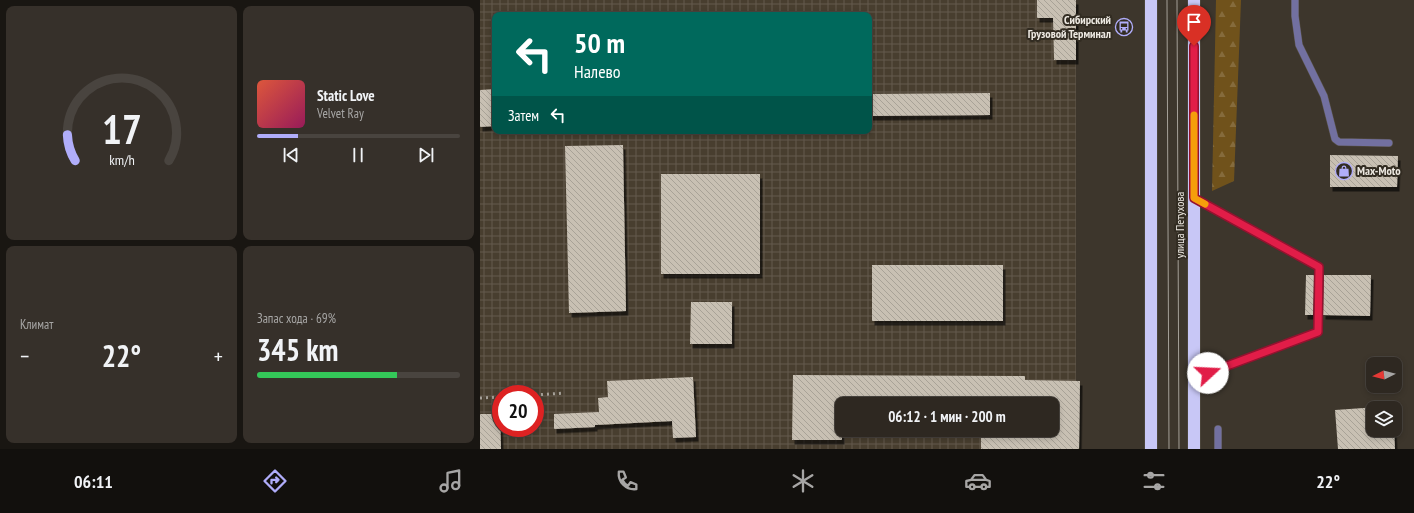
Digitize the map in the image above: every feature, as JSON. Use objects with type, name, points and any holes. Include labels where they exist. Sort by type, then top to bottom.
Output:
[{"type":"highway","points":[[1151,0],[1151,449]]},
{"type":"highway","name":"улица Петухова","points":[[1194,0],[1194,449]]},
{"type":"lane","points":[[1295,0],[1295,16],[1299,45],[1324,96],[1335,139],[1339,142],[1388,143]]},
{"type":"lane","points":[[1194,198],[1319,267],[1318,332],[1194,378]]},
{"type":"lane","points":[[1218,429],[1218,449]]},
{"type":"shaded area","points":[[480,0],[1076,0],[1076,449],[480,449]]},
{"type":"green space","points":[[1216,0],[1241,0],[1234,181],[1212,191]]},
{"type":"building","points":[[1037,0],[1076,0],[1076,60],[1054,60],[1053,18],[1037,18]]},
{"type":"building","points":[[492,89],[492,126],[480,127],[480,90]]},
{"type":"building","points":[[990,93],[990,115],[872,116],[872,94]]},
{"type":"building","points":[[623,145],[626,311],[569,313],[565,146]]},
{"type":"building","points":[[1330,155],[1398,156],[1397,187],[1330,187]]},
{"type":"building","points":[[661,174],[760,174],[760,274],[661,274]]},
{"type":"building","points":[[872,265],[1003,265],[1003,321],[872,321]]},
{"type":"building","points":[[1306,275],[1314,275],[1313,315],[1305,315]]},
{"type":"building","points":[[1324,275],[1371,275],[1370,316],[1323,315]]},
{"type":"building","points":[[691,302],[732,302],[732,344],[690,344]]},
{"type":"building","points":[[793,375],[1025,376],[1025,380],[1080,381],[1079,449],[981,449],[981,437],[1059,437],[1059,397],[835,397],[835,437],[842,437],[842,440],[792,440]]},
{"type":"building","points":[[693,377],[696,437],[673,438],[672,421],[595,425],[595,427],[554,429],[554,414],[599,412],[598,398],[608,397],[607,381]]},
{"type":"building","points":[[1366,408],[1366,437],[1394,437],[1395,449],[1338,449],[1335,410]]},
{"type":"building","points":[[480,414],[492,414],[492,437],[501,437],[501,449],[480,449]]},
{"type":"tram line","points":[[1167,0],[1169,449]]},
{"type":"tram line","points":[[1177,0],[1179,449]]},
{"type":"railway","points":[[544,394],[565,393]]},
{"type":"railway","points":[[480,398],[492,397]]},
{"type":"slow traffic","points":[[1194,115],[1194,198],[1205,204]]},
{"type":"place","name":"Сибирский Грузовой Терминал","points":[[1124,27]]},
{"type":"place","name":"Max-Moto","points":[[1344,171]]},
{"type":"route","points":[[1194,46],[1194,198],[1319,267],[1318,332],[1208,373]]}]
